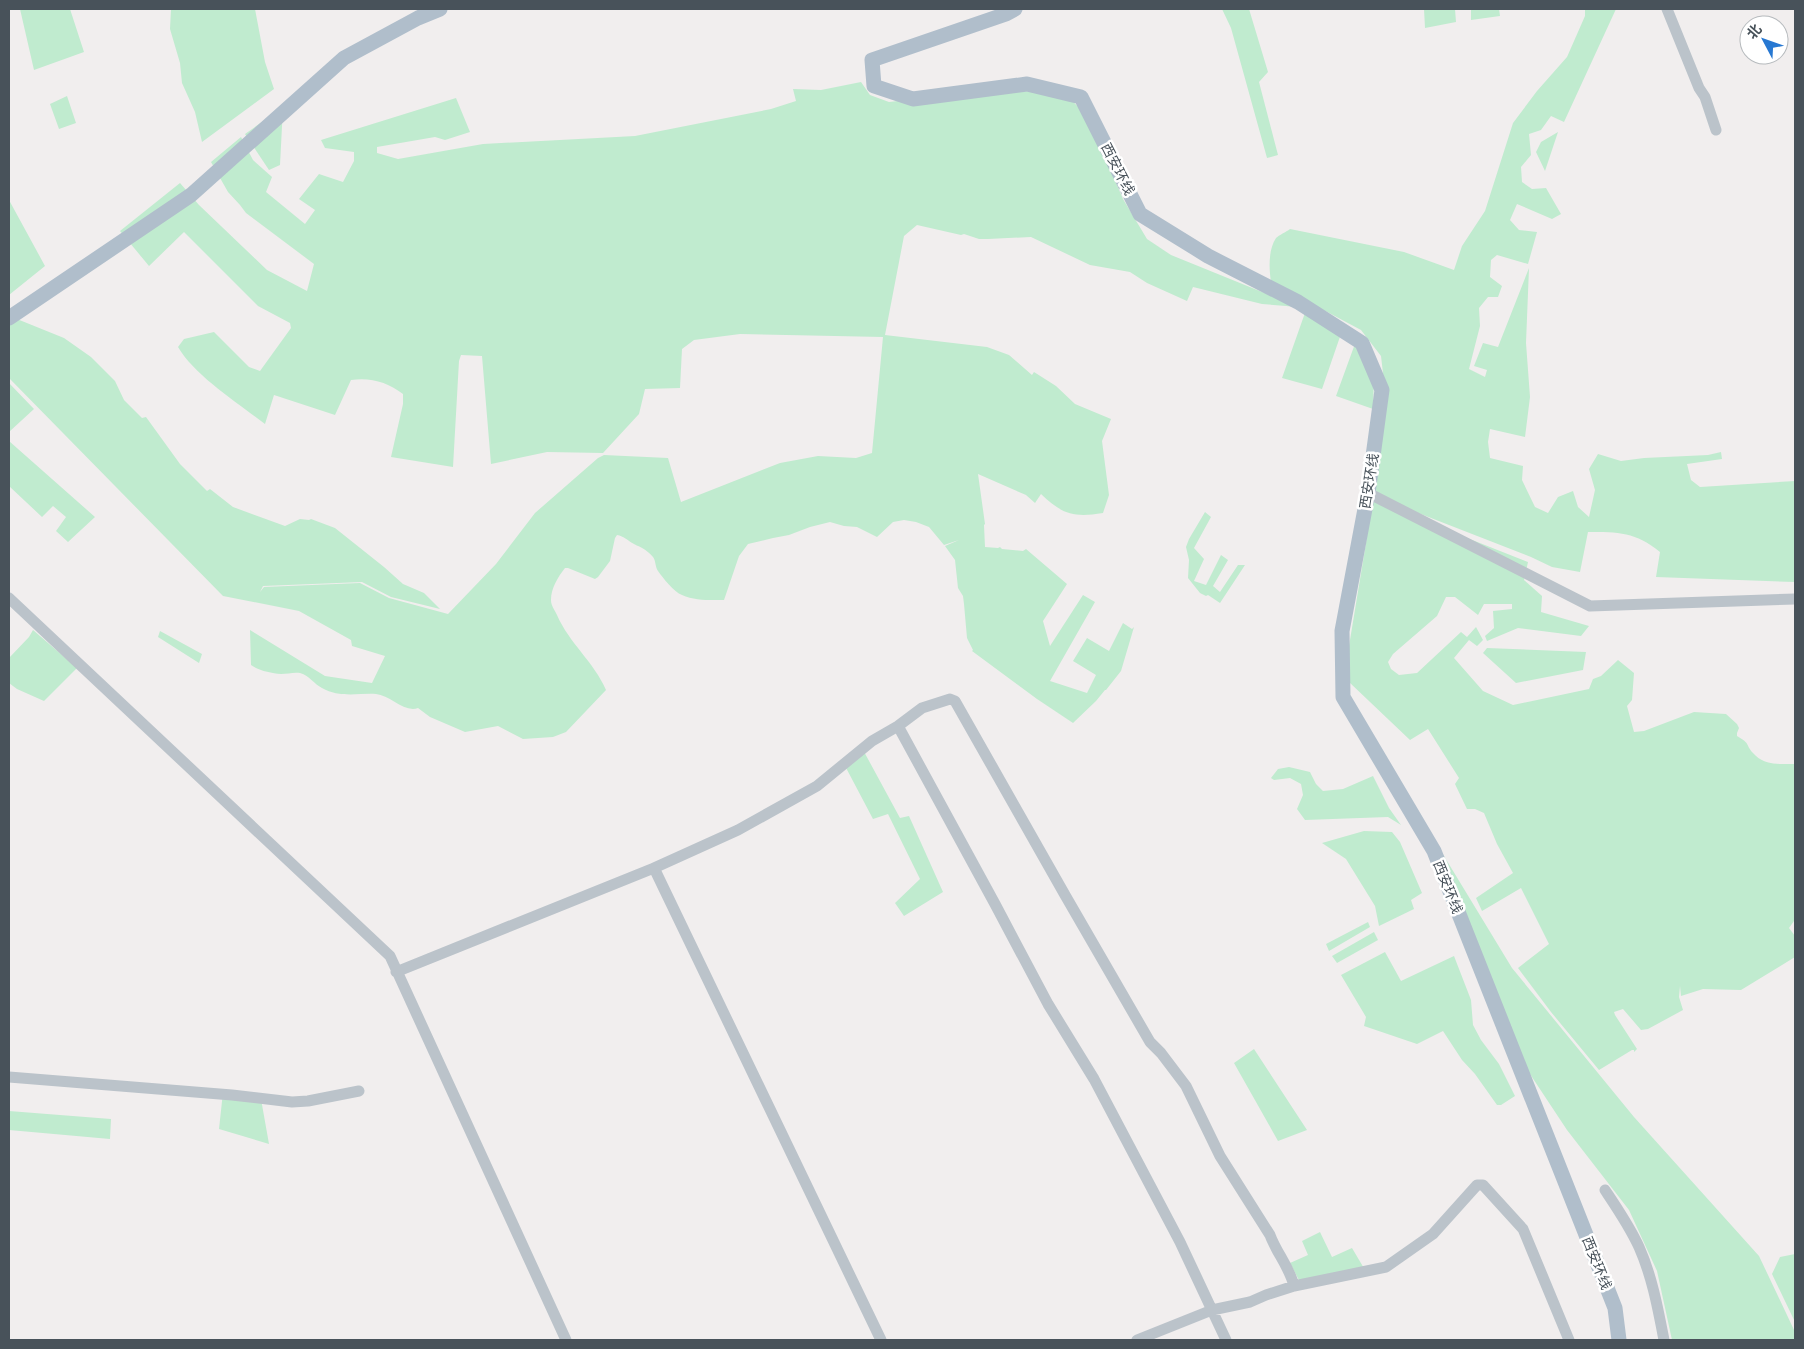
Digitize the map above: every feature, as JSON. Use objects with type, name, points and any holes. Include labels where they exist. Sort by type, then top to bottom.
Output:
[{"type":"main road","points":[[9,318],[191,195],[344,58],[418,18],[440,9]]},
{"type":"main road","name":"西安环线","points":[[1015,9],[1006,14],[872,60],[874,86],[913,99],[1027,84],[1082,97],[1140,214],[1208,256],[1298,302],[1362,343],[1382,390],[1368,492],[1342,631],[1344,697],[1434,851],[1615,1308],[1619,1340]]},
{"type":"street","points":[[1667,9],[1699,88],[1705,97],[1716,130]]},
{"type":"street","points":[[1368,492],[1590,606],[1795,599]]},
{"type":"street","points":[[9,598],[390,956],[566,1340]]},
{"type":"street","points":[[396,972],[654,868],[738,830],[817,786],[872,741],[898,726],[922,708],[950,699],[955,701],[1150,1042],[1161,1053],[1186,1086],[1220,1156],[1270,1235],[1294,1286]]},
{"type":"street","points":[[898,726],[1048,1004],[1094,1079],[1180,1242],[1226,1340]]},
{"type":"street","points":[[654,868],[881,1340]]},
{"type":"street","points":[[9,1077],[232,1095],[292,1102],[308,1102],[359,1092]]},
{"type":"street","points":[[1137,1340],[1212,1310],[1250,1302],[1266,1294],[1294,1286],[1386,1267],[1434,1234],[1477,1185],[1484,1185],[1523,1228],[1569,1340]]},
{"type":"street","points":[[1606,1190],[1624,1218],[1639,1247],[1655,1292],[1664,1340]]},
{"type":"green space","points":[[20,9],[70,9],[84,52],[34,70]]},
{"type":"green space","points":[[171,9],[255,9],[265,62],[274,89],[202,142],[195,112],[182,83],[180,63],[170,29]]},
{"type":"green space","points":[[1222,9],[1249,9],[1268,72],[1259,82],[1278,155],[1267,158],[1231,28]]},
{"type":"green space","points":[[1424,9],[1455,9],[1456,22],[1425,28]]},
{"type":"green space","points":[[1471,9],[1499,9],[1500,16],[1471,20]]},
{"type":"green space","points":[[1585,9],[1616,9],[1564,122],[1551,116],[1541,130],[1529,134],[1531,155],[1521,167],[1522,182],[1532,189],[1546,188],[1561,214],[1552,219],[1517,204],[1510,220],[1519,230],[1537,232],[1528,264],[1497,255],[1491,260],[1490,277],[1502,286],[1498,297],[1488,297],[1479,308],[1480,326],[1469,369],[1485,377],[1487,370],[1474,366],[1483,343],[1498,347],[1529,268],[1526,343],[1530,397],[1525,437],[1490,429],[1488,442],[1490,458],[1523,466],[1522,480],[1535,507],[1548,513],[1558,497],[1573,491],[1578,507],[1589,517],[1595,490],[1589,469],[1598,454],[1621,461],[1708,455],[1721,452],[1722,459],[1687,464],[1691,480],[1700,487],[1795,481],[1795,582],[1656,577],[1660,552],[1643,540],[1626,534],[1609,532],[1588,532],[1580,572],[1552,567],[1372,495],[1386,399],[1381,356],[1361,330],[1271,282],[1270,260],[1273,243],[1277,237],[1290,229],[1404,252],[1454,270],[1462,246],[1485,211],[1513,123],[1537,91],[1567,57],[1585,16]]},
{"type":"green space","points":[[861,82],[870,95],[889,102],[979,92],[1052,91],[1070,99],[1087,115],[1123,199],[1147,239],[1171,255],[1299,307],[1262,304],[1193,287],[1187,301],[1147,283],[1130,272],[1090,265],[1031,237],[979,239],[964,234],[961,235],[917,225],[904,236],[885,335],[987,347],[1009,355],[1032,375],[1034,372],[1056,386],[1075,404],[1111,419],[1102,441],[1109,495],[1103,513],[1084,515],[1069,513],[1055,506],[1041,494],[1035,503],[1026,495],[978,474],[985,524],[985,547],[1000,547],[1002,549],[1023,551],[1026,549],[1067,584],[1043,621],[1050,646],[1083,595],[1095,602],[1050,681],[1087,693],[1096,675],[1073,661],[1087,638],[1109,651],[1123,623],[1132,629],[1134,627],[1121,671],[1096,701],[1073,723],[972,651],[967,638],[963,596],[958,588],[955,560],[945,546],[959,540],[944,545],[929,527],[904,520],[893,522],[877,537],[857,527],[830,522],[789,535],[748,544],[739,556],[724,600],[698,599],[679,593],[658,571],[651,554],[624,537],[617,535],[610,561],[598,577],[595,579],[565,568],[557,579],[552,591],[552,604],[562,625],[595,670],[606,690],[566,732],[553,737],[523,739],[498,726],[465,732],[430,717],[418,708],[407,708],[381,695],[335,693],[322,688],[300,673],[281,674],[261,670],[251,665],[250,630],[325,676],[372,683],[385,656],[352,646],[351,640],[299,611],[223,596],[9,378],[9,320],[12,317],[64,338],[91,357],[115,381],[124,400],[142,418],[146,417],[180,464],[207,491],[210,489],[233,507],[285,526],[300,519],[311,519],[335,528],[403,584],[424,593],[440,609],[391,597],[362,582],[263,586],[260,592],[264,587],[360,583],[389,598],[448,614],[496,564],[535,513],[598,458],[604,455],[668,458],[681,502],[780,463],[818,456],[856,458],[872,453],[883,337],[740,334],[694,340],[682,349],[680,388],[645,389],[639,414],[603,453],[547,452],[491,464],[482,356],[461,355],[459,361],[453,467],[391,457],[403,404],[403,394],[391,386],[378,381],[365,379],[351,380],[335,415],[274,395],[265,424],[206,379],[178,347],[184,339],[214,332],[249,367],[260,371],[291,328],[290,323],[258,306],[184,232],[147,268],[149,266],[120,231],[180,183],[199,205],[267,270],[307,291],[314,264],[246,213],[228,192],[211,162],[241,137],[253,160],[272,177],[266,192],[305,224],[315,210],[299,199],[319,174],[343,182],[354,161],[354,152],[325,148],[321,140],[456,98],[470,132],[445,140],[435,137],[377,147],[377,153],[398,159],[483,144],[635,136],[771,109],[796,101],[793,89],[821,90]]},
{"type":"green space","points":[[67,96],[76,123],[59,129],[50,104]]},
{"type":"green space","points":[[283,107],[280,165],[269,170],[245,134]]},
{"type":"green space","points":[[1558,132],[1545,171],[1536,152],[1541,142]]},
{"type":"green space","points":[[9,200],[45,266],[9,295]]},
{"type":"green space","points":[[1306,310],[1343,328],[1322,389],[1282,378]]},
{"type":"green space","points":[[1356,341],[1374,376],[1373,409],[1336,396]]},
{"type":"green space","points":[[9,383],[34,409],[9,432]]},
{"type":"green space","points":[[9,441],[95,517],[68,542],[56,531],[66,517],[53,506],[42,517],[9,486]]},
{"type":"green space","points":[[1371,500],[1528,562],[1524,580],[1542,596],[1541,612],[1589,626],[1581,636],[1518,628],[1487,641],[1485,636],[1494,628],[1493,611],[1512,609],[1512,604],[1484,604],[1478,615],[1455,597],[1446,597],[1437,616],[1393,654],[1388,662],[1391,669],[1399,675],[1417,673],[1461,632],[1467,637],[1476,627],[1483,640],[1477,646],[1469,640],[1454,658],[1483,691],[1513,705],[1589,689],[1593,679],[1601,676],[1618,660],[1634,673],[1632,700],[1627,706],[1634,732],[1644,731],[1694,712],[1726,714],[1739,728],[1737,736],[1746,743],[1757,757],[1772,763],[1795,764],[1795,922],[1789,928],[1795,936],[1795,957],[1741,990],[1703,989],[1681,996],[1680,986],[1679,997],[1683,1010],[1648,1029],[1641,1030],[1623,1009],[1614,1012],[1637,1049],[1634,1052],[1632,1050],[1599,1070],[1551,1012],[1518,968],[1549,944],[1521,888],[1482,911],[1476,898],[1513,873],[1497,844],[1484,813],[1475,809],[1467,809],[1455,784],[1459,778],[1428,729],[1410,740],[1349,682],[1348,652]]},
{"type":"green space","points":[[1205,512],[1211,517],[1194,548],[1204,559],[1194,581],[1206,585],[1221,555],[1228,560],[1213,586],[1220,592],[1238,565],[1245,565],[1220,603],[1208,595],[1200,593],[1188,578],[1189,560],[1186,547]]},
{"type":"green space","points":[[33,630],[77,668],[44,701],[17,689],[9,683],[9,658],[29,637]]},
{"type":"green space","points":[[160,631],[202,654],[199,663],[158,637]]},
{"type":"green space","points":[[1487,648],[1586,652],[1583,670],[1516,683],[1483,653]]},
{"type":"green space","points":[[862,748],[900,818],[909,816],[943,892],[904,916],[895,903],[920,879],[888,814],[873,819],[844,764]]},
{"type":"green space","points":[[1289,767],[1310,772],[1316,784],[1323,791],[1343,789],[1373,776],[1389,808],[1401,825],[1388,817],[1305,820],[1297,809],[1303,795],[1301,784],[1290,778],[1274,780],[1271,778],[1278,769]]},
{"type":"green space","points":[[1413,805],[1512,968],[1634,1117],[1759,1256],[1795,1332],[1795,1340],[1672,1340],[1657,1271],[1629,1210],[1567,1130],[1522,1062]]},
{"type":"green space","points":[[1364,831],[1392,832],[1400,842],[1422,893],[1411,900],[1414,909],[1379,926],[1375,906],[1346,859],[1322,843]]},
{"type":"green space","points":[[1368,922],[1370,927],[1329,951],[1326,944]]},
{"type":"green space","points":[[1374,932],[1378,940],[1337,963],[1332,956]]},
{"type":"green space","points":[[1385,952],[1401,981],[1454,956],[1471,1000],[1473,1025],[1481,1040],[1499,1064],[1515,1096],[1501,1105],[1497,1105],[1475,1074],[1462,1060],[1443,1031],[1417,1044],[1364,1026],[1366,1017],[1341,975]]},
{"type":"green space","points":[[1254,1049],[1307,1130],[1278,1141],[1234,1063]]},
{"type":"green space","points":[[223,1092],[261,1099],[269,1144],[219,1129]]},
{"type":"green space","points":[[9,1111],[111,1119],[110,1139],[9,1130]]},
{"type":"green space","points":[[1320,1232],[1332,1257],[1352,1248],[1365,1270],[1301,1284],[1290,1263],[1308,1255],[1302,1241]]},
{"type":"green space","points":[[1795,1254],[1795,1322],[1772,1274],[1780,1257]]}]
